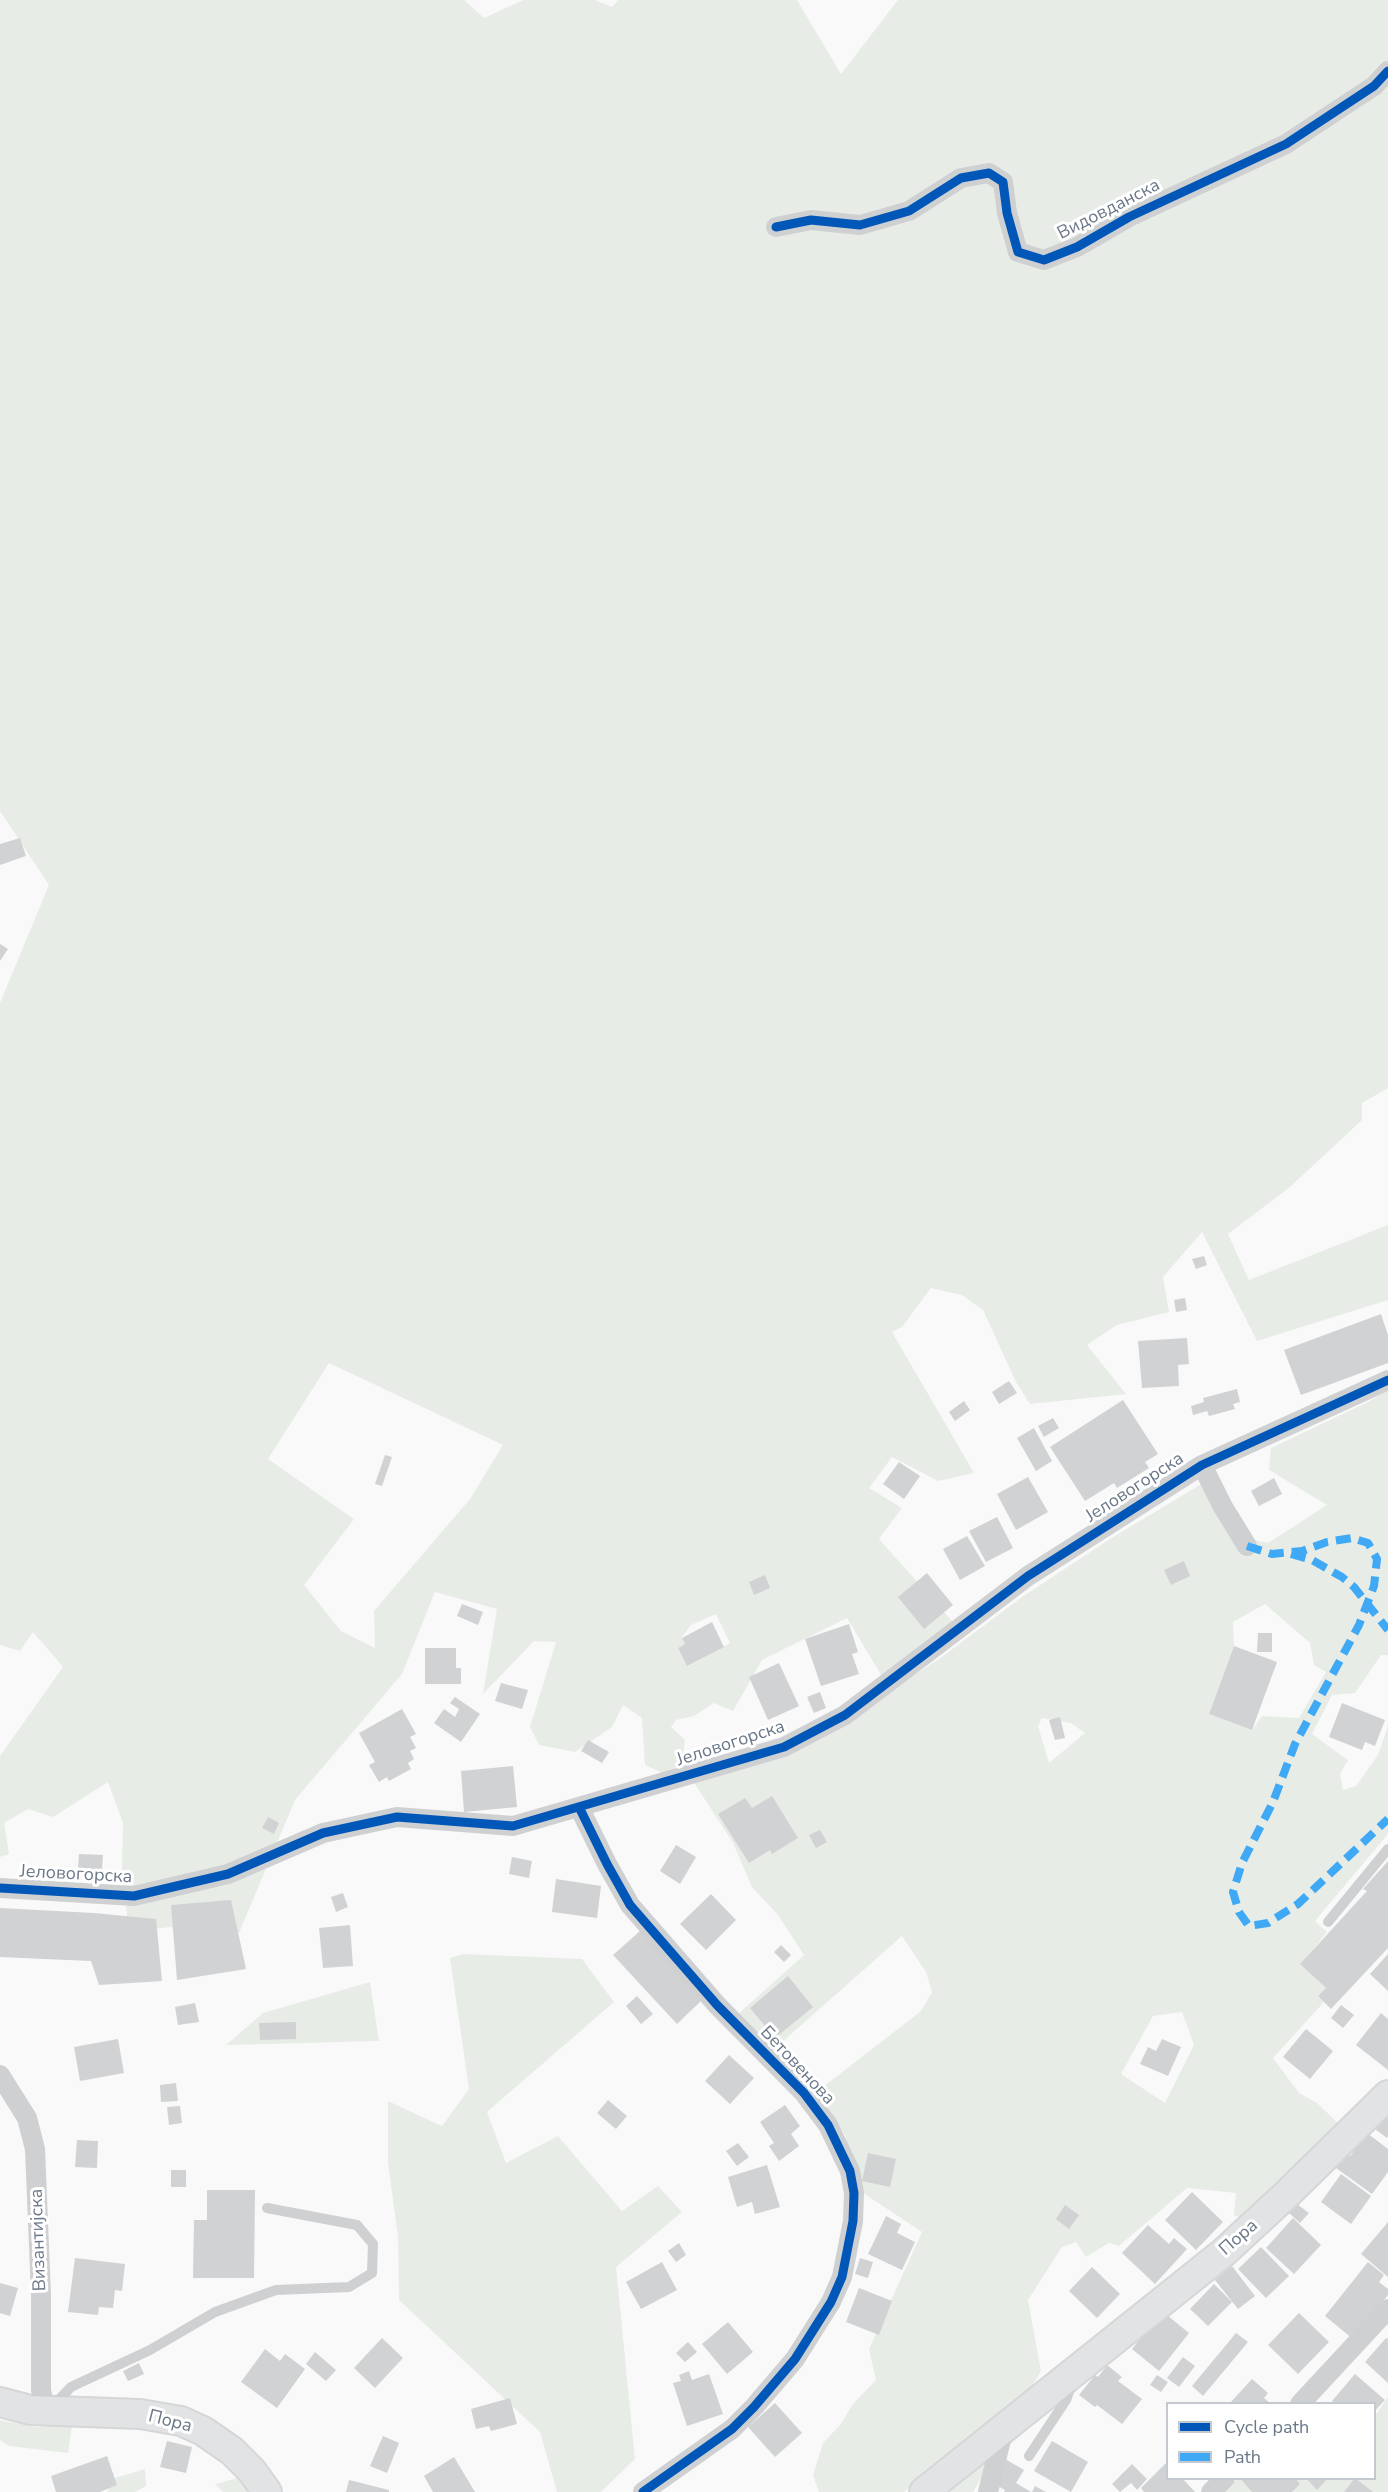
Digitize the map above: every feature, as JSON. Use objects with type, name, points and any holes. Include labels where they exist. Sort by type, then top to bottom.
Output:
[{"type":"street","name":"Видовданска","points":[[776,227],[811,220],[861,225],[909,211],[961,178],[989,172],[1003,182],[1007,213],[1018,252],[1044,260],[1077,247],[1129,216],[1286,144],[1374,86],[1388,71]]},
{"type":"street","name":"Јеловогорска","points":[[0,1888],[134,1896],[228,1874],[323,1833],[397,1817],[513,1826],[784,1747],[845,1715],[1028,1576],[1202,1465],[1388,1380]]},
{"type":"street","name":"Јеловогорска","points":[[1202,1465],[1223,1507],[1247,1546]]},
{"type":"street","name":"Бетовенова","points":[[579,1807],[630,1905],[717,2005],[804,2093],[828,2125],[850,2171],[854,2193],[852,2231],[842,2277],[831,2302],[795,2359],[732,2429],[643,2492]]},
{"type":"street","name":"Византијска","points":[[0,2075],[27,2118],[36,2149],[41,2295],[41,2390],[44,2405],[48,2411]]},
{"type":"street","name":"Пора","points":[[924,2492],[1223,2253],[1258,2222],[1388,2095]]},
{"type":"street","points":[[1301,2402],[1388,2309]]},
{"type":"street","name":"Пора","points":[[0,2402],[19,2409],[140,2414],[181,2421],[203,2431],[232,2451],[252,2470],[267,2492]]},
{"type":"street","points":[[988,2492],[1004,2428]]},
{"type":"street","points":[[1211,2492],[1223,2480]]},
{"type":"lane","points":[[1328,1922],[1388,1849]]},
{"type":"lane","points":[[48,2411],[71,2387],[150,2350],[215,2312],[276,2290],[349,2287],[372,2272],[374,2244],[357,2225],[267,2208]]},
{"type":"lane","points":[[1029,2456],[1066,2400],[1079,2367]]},
{"type":"shaded area","points":[[0,0],[464,0],[484,18],[523,0],[595,0],[612,7],[618,0],[797,0],[841,74],[898,0],[1388,0],[1388,1088],[1362,1103],[1362,1120],[1290,1187],[1228,1234],[1249,1280],[1388,1225],[1388,1300],[1257,1341],[1202,1232],[1163,1277],[1169,1312],[1117,1325],[1087,1345],[1126,1394],[1030,1404],[1016,1382],[983,1310],[962,1295],[931,1288],[902,1327],[892,1332],[974,1473],[938,1481],[892,1457],[869,1488],[902,1508],[879,1539],[953,1622],[883,1678],[847,1618],[762,1660],[733,1711],[714,1703],[694,1716],[676,1720],[671,1727],[685,1740],[682,1763],[800,1749],[939,1659],[1022,1597],[1110,1539],[1203,1483],[1250,1539],[1268,1543],[1327,1505],[1269,1470],[1271,1448],[1368,1402],[1388,1390],[1388,1655],[1381,1655],[1355,1693],[1332,1695],[1312,1734],[1348,1760],[1340,1774],[1343,1790],[1356,1786],[1378,1755],[1388,1726],[1388,1834],[1315,1921],[1327,1932],[1301,1964],[1326,1988],[1318,1996],[1324,2002],[1273,2058],[1299,2093],[1317,2103],[1340,2125],[1245,2220],[1234,2215],[1236,2193],[1187,2188],[1119,2246],[1109,2243],[1086,2257],[1076,2242],[1062,2247],[1028,2300],[1041,2371],[973,2492],[936,2492],[921,2478],[904,2492],[819,2492],[813,2475],[823,2443],[841,2424],[852,2405],[876,2380],[869,2349],[922,2232],[863,2193],[844,2133],[814,2094],[921,2011],[932,1992],[926,1972],[902,1936],[772,2051],[737,2015],[804,1955],[778,1915],[752,1887],[733,1843],[682,1764],[665,1774],[645,1765],[642,1718],[623,1705],[612,1727],[575,1752],[539,1745],[530,1727],[556,1642],[534,1641],[483,1694],[497,1609],[435,1592],[402,1674],[295,1800],[239,1933],[195,1924],[129,1932],[122,1873],[123,1823],[108,1782],[53,1817],[28,1809],[4,1823],[9,1854],[0,1857],[0,1756],[63,1667],[33,1632],[20,1651],[0,1645],[0,1003],[49,885],[0,811]],"holes":[[[329,1363],[503,1445],[470,1499],[374,1611],[375,1648],[341,1631],[304,1585],[354,1519],[268,1459]],[[1265,1604],[1310,1643],[1314,1665],[1326,1672],[1299,1718],[1262,1716],[1252,1730],[1209,1714],[1234,1646],[1233,1622]],[[716,1614],[730,1643],[688,1666],[678,1648],[685,1644],[682,1637],[691,1625]],[[1042,1718],[1071,1723],[1085,1733],[1049,1763],[1038,1726]],[[1182,2012],[1194,2045],[1165,2103],[1121,2074],[1153,2016]]]},
{"type":"shaded area","points":[[464,1954],[582,1959],[614,2002],[487,2112],[506,2163],[558,2136],[622,2211],[658,2186],[682,2212],[616,2267],[635,2459],[601,2492],[557,2492],[540,2432],[399,2300],[398,2237],[388,2163],[388,2101],[442,2126],[469,2089],[450,1958]]},
{"type":"shaded area","points":[[370,1982],[379,2041],[226,2045],[263,2013]]},
{"type":"shaded area","points":[[1388,2397],[1388,2492],[1223,2492],[1236,2480],[1376,2480],[1376,2415]]},
{"type":"shaded area","points":[[0,2420],[35,2427],[72,2425],[68,2453],[9,2446],[0,2440]]},
{"type":"shaded area","points":[[145,2469],[146,2486],[135,2492],[107,2492],[115,2478]]},
{"type":"shaded area","points":[[238,2478],[250,2492],[223,2492],[215,2484]]},
{"type":"building","points":[[20,838],[26,856],[0,865],[0,844]]},
{"type":"building","points":[[0,944],[8,949],[0,961]]},
{"type":"building","points":[[1204,1256],[1207,1265],[1196,1269],[1192,1259]]},
{"type":"building","points":[[1185,1298],[1187,1310],[1176,1312],[1174,1300]]},
{"type":"building","points":[[1381,1314],[1388,1335],[1388,1363],[1301,1395],[1284,1350]]},
{"type":"building","points":[[1187,1338],[1189,1364],[1178,1365],[1179,1386],[1142,1388],[1138,1341]]},
{"type":"building","points":[[1009,1381],[1017,1393],[999,1404],[992,1392]]},
{"type":"building","points":[[1237,1389],[1240,1402],[1233,1404],[1235,1409],[1209,1416],[1207,1411],[1193,1415],[1191,1406],[1204,1402],[1203,1398]]},
{"type":"building","points":[[1123,1400],[1158,1454],[1145,1462],[1149,1468],[1117,1488],[1114,1483],[1085,1501],[1050,1447]]},
{"type":"building","points":[[964,1401],[970,1410],[955,1421],[949,1412]]},
{"type":"building","points":[[1053,1418],[1059,1428],[1044,1437],[1038,1426]]},
{"type":"building","points":[[1034,1428],[1052,1461],[1036,1471],[1017,1438]]},
{"type":"building","points":[[385,1455],[392,1457],[382,1486],[375,1484]]},
{"type":"building","points":[[899,1462],[920,1476],[904,1499],[883,1484]]},
{"type":"building","points":[[1028,1477],[1048,1512],[1016,1530],[997,1494]]},
{"type":"building","points":[[1274,1478],[1282,1494],[1259,1506],[1251,1491]]},
{"type":"building","points":[[997,1517],[1013,1548],[986,1562],[969,1531]]},
{"type":"building","points":[[967,1536],[985,1566],[960,1580],[943,1549]]},
{"type":"building","points":[[1184,1561],[1190,1576],[1171,1585],[1164,1570]]},
{"type":"building","points":[[927,1573],[953,1605],[924,1629],[898,1597]]},
{"type":"building","points":[[765,1575],[770,1588],[754,1595],[749,1582]]},
{"type":"building","points":[[462,1604],[483,1612],[478,1625],[457,1616]]},
{"type":"building","points":[[712,1622],[724,1647],[687,1666],[678,1648],[685,1644],[682,1638]]},
{"type":"building","points":[[849,1624],[858,1652],[852,1654],[859,1674],[821,1686],[805,1639]]},
{"type":"building","points":[[1258,1633],[1272,1633],[1272,1652],[1257,1652]]},
{"type":"building","points":[[1234,1646],[1277,1662],[1252,1730],[1209,1714]]},
{"type":"building","points":[[425,1648],[456,1648],[456,1668],[461,1668],[461,1684],[425,1684]]},
{"type":"building","points":[[779,1663],[799,1706],[768,1720],[749,1677]]},
{"type":"building","points":[[501,1683],[528,1690],[522,1709],[495,1701]]},
{"type":"building","points":[[820,1692],[826,1708],[814,1713],[807,1697]]},
{"type":"building","points":[[455,1697],[480,1714],[461,1742],[434,1723],[444,1709],[455,1717],[459,1709],[450,1703]]},
{"type":"building","points":[[1342,1703],[1385,1720],[1375,1746],[1365,1742],[1362,1750],[1329,1737]]},
{"type":"building","points":[[402,1709],[416,1734],[410,1737],[416,1748],[410,1751],[414,1759],[408,1763],[411,1769],[389,1781],[387,1777],[379,1782],[369,1765],[375,1762],[359,1733]]},
{"type":"building","points":[[1060,1717],[1065,1738],[1055,1740],[1049,1720]]},
{"type":"building","points":[[588,1740],[609,1752],[602,1763],[581,1751]]},
{"type":"building","points":[[513,1766],[517,1807],[464,1812],[461,1771]]},
{"type":"building","points":[[772,1796],[798,1838],[772,1854],[770,1850],[749,1863],[718,1814],[745,1798],[752,1808]]},
{"type":"building","points":[[268,1817],[279,1823],[274,1834],[262,1828]]},
{"type":"building","points":[[820,1830],[827,1842],[816,1848],[809,1835]]},
{"type":"building","points":[[676,1845],[696,1857],[680,1884],[660,1871]]},
{"type":"building","points":[[79,1854],[103,1855],[102,1870],[78,1868]]},
{"type":"building","points":[[512,1857],[532,1861],[529,1878],[509,1874]]},
{"type":"building","points":[[1388,1861],[1388,1948],[1331,2009],[1318,1996],[1326,1988],[1300,1964],[1367,1891],[1363,1889]]},
{"type":"building","points":[[556,1879],[601,1886],[597,1918],[552,1912]]},
{"type":"building","points":[[343,1893],[348,1907],[336,1912],[331,1897]]},
{"type":"building","points":[[711,1894],[736,1920],[706,1950],[680,1924]]},
{"type":"building","points":[[231,1900],[246,1969],[177,1980],[171,1905]]},
{"type":"building","points":[[0,1908],[156,1919],[162,1981],[99,1985],[91,1961],[0,1957]]},
{"type":"building","points":[[350,1925],[353,1966],[323,1968],[319,1928]]},
{"type":"building","points":[[640,1931],[703,1999],[677,2024],[613,1955]]},
{"type":"building","points":[[781,1945],[791,1955],[784,1962],[774,1952]]},
{"type":"building","points":[[1388,1954],[1388,1991],[1370,1974]]},
{"type":"building","points":[[788,1976],[813,2007],[775,2038],[750,2008]]},
{"type":"building","points":[[637,1996],[653,2014],[641,2024],[626,2006]]},
{"type":"building","points":[[195,2003],[199,2022],[178,2025],[175,2007]]},
{"type":"building","points":[[1341,2005],[1354,2015],[1343,2028],[1331,2018]]},
{"type":"building","points":[[1381,2013],[1388,2019],[1388,2070],[1356,2045]]},
{"type":"building","points":[[296,2022],[296,2039],[260,2040],[259,2023]]},
{"type":"building","points":[[1306,2029],[1333,2051],[1310,2079],[1283,2057]]},
{"type":"building","points":[[118,2039],[124,2073],[80,2081],[74,2047]]},
{"type":"building","points":[[1162,2039],[1181,2047],[1168,2076],[1140,2064],[1148,2047],[1156,2051]]},
{"type":"building","points":[[729,2055],[754,2078],[730,2104],[705,2081]]},
{"type":"building","points":[[176,2083],[178,2101],[161,2102],[160,2085]]},
{"type":"building","points":[[608,2100],[627,2116],[616,2129],[597,2113]]},
{"type":"building","points":[[785,2105],[800,2126],[791,2134],[799,2146],[779,2161],[769,2146],[774,2143],[760,2122]]},
{"type":"building","points":[[180,2106],[182,2123],[169,2125],[167,2107]]},
{"type":"building","points":[[1388,2112],[1388,2136],[1387,2138],[1375,2129]]},
{"type":"building","points":[[1367,2133],[1388,2149],[1388,2172],[1372,2194],[1336,2168],[1347,2153],[1350,2156]]},
{"type":"building","points":[[77,2140],[98,2141],[97,2168],[75,2167]]},
{"type":"building","points":[[738,2143],[749,2157],[737,2166],[726,2151]]},
{"type":"building","points":[[868,2153],[896,2159],[890,2187],[862,2181]]},
{"type":"building","points":[[767,2165],[780,2207],[755,2214],[752,2202],[737,2207],[728,2177]]},
{"type":"building","points":[[171,2170],[186,2170],[186,2187],[171,2187]]},
{"type":"building","points":[[1341,2174],[1371,2196],[1351,2224],[1321,2202]]},
{"type":"building","points":[[207,2190],[255,2190],[254,2278],[193,2278],[194,2220],[207,2220]]},
{"type":"building","points":[[1192,2192],[1223,2222],[1196,2250],[1165,2220]]},
{"type":"building","points":[[1297,2204],[1309,2213],[1300,2223],[1289,2213]]},
{"type":"building","points":[[1065,2205],[1079,2215],[1069,2229],[1056,2219]]},
{"type":"building","points":[[886,2216],[901,2224],[897,2233],[915,2242],[902,2270],[868,2254]]},
{"type":"building","points":[[1293,2218],[1321,2245],[1294,2274],[1266,2248]]},
{"type":"building","points":[[1388,2222],[1388,2277],[1361,2254]]},
{"type":"building","points":[[1148,2225],[1169,2244],[1174,2238],[1187,2249],[1155,2284],[1122,2253]]},
{"type":"building","points":[[679,2243],[686,2255],[676,2262],[668,2251]]},
{"type":"building","points":[[1261,2247],[1289,2276],[1266,2298],[1238,2269]]},
{"type":"building","points":[[75,2258],[125,2264],[122,2291],[115,2290],[113,2308],[99,2307],[98,2315],[68,2312]]},
{"type":"building","points":[[860,2258],[873,2262],[868,2278],[855,2274]]},
{"type":"building","points":[[662,2262],[677,2290],[641,2309],[626,2282]]},
{"type":"building","points":[[1368,2262],[1384,2275],[1379,2282],[1388,2289],[1388,2295],[1353,2339],[1325,2316]]},
{"type":"building","points":[[1232,2266],[1255,2296],[1238,2309],[1215,2280]]},
{"type":"building","points":[[1092,2267],[1120,2294],[1097,2318],[1069,2291]]},
{"type":"building","points":[[0,2283],[18,2288],[10,2316],[0,2313]]},
{"type":"building","points":[[1214,2284],[1232,2302],[1208,2326],[1190,2309]]},
{"type":"building","points":[[859,2288],[892,2301],[879,2335],[846,2322]]},
{"type":"building","points":[[1162,2311],[1189,2333],[1159,2371],[1132,2349]]},
{"type":"building","points":[[1299,2313],[1329,2342],[1298,2374],[1268,2345]]},
{"type":"building","points":[[728,2322],[753,2352],[727,2374],[702,2344]]},
{"type":"building","points":[[1236,2333],[1248,2342],[1203,2396],[1192,2386]]},
{"type":"building","points":[[382,2338],[403,2358],[375,2388],[354,2368]]},
{"type":"building","points":[[1386,2338],[1388,2339],[1388,2383],[1365,2362]]},
{"type":"building","points":[[688,2342],[697,2352],[685,2362],[676,2353]]},
{"type":"building","points":[[265,2349],[280,2361],[285,2354],[305,2369],[277,2408],[241,2382]]},
{"type":"building","points":[[315,2352],[336,2370],[326,2381],[306,2364]]},
{"type":"building","points":[[1183,2357],[1195,2366],[1179,2387],[1167,2378]]},
{"type":"building","points":[[139,2363],[144,2374],[128,2381],[123,2371]]},
{"type":"building","points":[[1107,2365],[1122,2377],[1118,2381],[1142,2399],[1122,2424],[1079,2395],[1095,2375],[1098,2377]]},
{"type":"building","points":[[689,2371],[692,2380],[709,2374],[723,2414],[687,2426],[673,2383],[681,2381],[679,2375]]},
{"type":"building","points":[[1355,2374],[1385,2400],[1376,2410],[1376,2402],[1332,2401]]},
{"type":"building","points":[[1157,2375],[1168,2382],[1161,2392],[1150,2385]]},
{"type":"building","points":[[1252,2379],[1268,2393],[1264,2398],[1269,2402],[1231,2402]]},
{"type":"building","points":[[510,2398],[517,2424],[491,2431],[489,2426],[476,2429],[471,2409]]},
{"type":"building","points":[[775,2403],[802,2433],[775,2457],[748,2427]]},
{"type":"building","points":[[383,2436],[399,2443],[387,2473],[370,2466]]},
{"type":"building","points":[[167,2441],[192,2447],[186,2473],[160,2467]]},
{"type":"building","points":[[1052,2441],[1088,2462],[1071,2492],[1034,2471]]},
{"type":"building","points":[[107,2456],[117,2485],[100,2492],[56,2492],[51,2476]]},
{"type":"building","points":[[454,2457],[475,2492],[433,2492],[424,2476]]},
{"type":"building","points":[[1005,2459],[1024,2470],[1016,2483],[1031,2492],[1004,2492],[1005,2490],[998,2486]]},
{"type":"building","points":[[1166,2463],[1166,2480],[1184,2480],[1195,2492],[1144,2492],[1141,2488]]},
{"type":"building","points":[[1132,2464],[1147,2479],[1137,2490],[1131,2483],[1120,2492],[1112,2484]]},
{"type":"building","points":[[349,2480],[389,2490],[389,2492],[346,2492]]},
{"type":"building","points":[[1242,2480],[1297,2480],[1300,2484],[1292,2492],[1252,2492]]},
{"type":"building","points":[[1308,2480],[1326,2480],[1317,2490]]},
{"type":"building","points":[[1353,2480],[1358,2480],[1373,2492],[1344,2492]]},
{"type":"building","points":[[1035,2486],[1046,2492],[1032,2492]]},
{"type":"marked path","points":[[1247,1546],[1272,1554],[1302,1551],[1327,1542],[1352,1538],[1368,1543],[1377,1559],[1374,1586],[1359,1625],[1295,1744],[1273,1802],[1242,1863],[1233,1892],[1239,1912],[1249,1926],[1268,1923],[1298,1904],[1388,1819]]},
{"type":"marked path","points":[[1291,1554],[1312,1560],[1342,1577],[1354,1587],[1388,1630]]},
{"type":"cycle path","points":[[776,227],[811,220],[860,225],[909,211],[961,178],[989,173],[1003,182],[1007,213],[1018,252],[1044,260],[1077,247],[1129,217],[1286,144],[1374,86],[1388,71]]},
{"type":"cycle path","points":[[0,1888],[134,1896],[228,1874],[323,1833],[397,1817],[513,1826],[784,1747],[845,1715],[1028,1576],[1202,1465],[1388,1380]]},
{"type":"cycle path","points":[[579,1807],[630,1905],[717,2005],[804,2093],[828,2125],[850,2171],[854,2193],[853,2221],[842,2277],[831,2302],[795,2359],[732,2429],[643,2492]]}]
